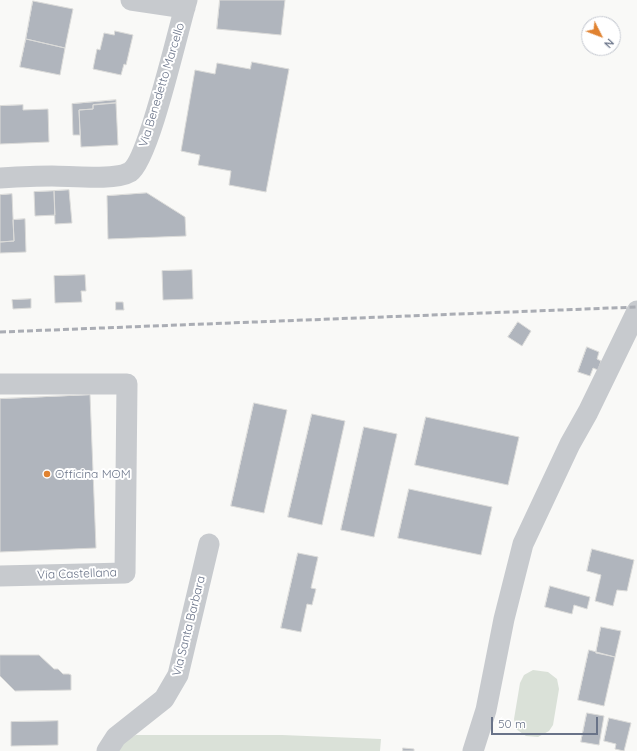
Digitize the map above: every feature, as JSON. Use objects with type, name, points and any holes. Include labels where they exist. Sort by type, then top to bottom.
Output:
[{"type":"street","name":"Via Benedetto Marcello","points":[[0,178],[50,176],[112,178],[130,172],[138,163],[148,137],[166,79],[186,4],[131,0]]},
{"type":"street","points":[[473,751],[486,710],[504,618],[523,544],[570,444],[588,412],[637,311]]},
{"type":"street","name":"Via Castellana","points":[[0,384],[127,384],[126,573],[0,576]]},
{"type":"street","name":"Via Santa Barbara","points":[[107,751],[116,737],[164,700],[178,675],[209,544]]},
{"type":"shaded area","points":[[533,670],[548,672],[557,679],[559,689],[553,725],[549,731],[538,737],[526,736],[516,729],[514,719],[520,683],[524,675]]},
{"type":"shaded area","points":[[136,735],[282,735],[381,739],[380,751],[119,751],[122,742]]},
{"type":"building","points":[[220,0],[285,0],[281,35],[217,29]]},
{"type":"building","points":[[33,1],[73,9],[65,48],[26,39]]},
{"type":"building","points":[[115,31],[133,35],[126,65],[124,64],[121,75],[93,69],[97,49],[100,50],[104,33],[114,35]]},
{"type":"building","points":[[26,39],[65,48],[60,75],[20,67]]},
{"type":"building","points":[[252,62],[289,69],[266,192],[229,185],[231,171],[198,165],[200,155],[181,151],[195,70],[215,74],[217,63],[250,69]]},
{"type":"building","points":[[116,100],[116,103],[93,105],[93,109],[79,110],[80,135],[73,135],[72,104]]},
{"type":"building","points":[[116,103],[118,145],[81,147],[79,110],[93,109],[93,105]]},
{"type":"building","points":[[23,105],[23,110],[48,109],[49,142],[0,144],[0,106]]},
{"type":"building","points":[[69,190],[72,223],[55,224],[54,191]]},
{"type":"building","points":[[54,191],[55,215],[35,216],[34,192]]},
{"type":"building","points":[[147,193],[185,217],[186,236],[108,239],[107,196]]},
{"type":"building","points":[[12,194],[14,241],[0,242],[0,195]]},
{"type":"building","points":[[25,219],[26,252],[0,253],[0,242],[14,241],[13,220]]},
{"type":"building","points":[[192,270],[193,299],[163,300],[162,271]]},
{"type":"building","points":[[85,275],[86,291],[81,291],[82,302],[55,303],[54,276]]},
{"type":"building","points":[[31,299],[31,308],[13,309],[12,300]]},
{"type":"building","points":[[116,302],[123,302],[124,310],[116,310]]},
{"type":"building","points":[[518,322],[531,331],[522,346],[508,337]]},
{"type":"building","points":[[587,347],[599,352],[597,359],[601,361],[598,370],[593,368],[590,376],[578,372]]},
{"type":"building","name":"Officina MOM","points":[[90,395],[96,548],[0,552],[0,399]]},
{"type":"building","points":[[254,403],[287,410],[264,513],[231,506]]},
{"type":"building","points":[[312,414],[345,421],[322,525],[288,517]]},
{"type":"building","points":[[426,417],[519,437],[508,485],[415,465]]},
{"type":"building","points":[[364,427],[397,434],[374,537],[341,530]]},
{"type":"building","points":[[409,489],[492,507],[481,555],[398,538]]},
{"type":"building","points":[[592,549],[634,560],[627,591],[617,590],[613,606],[595,601],[601,575],[587,571]]},
{"type":"building","points":[[298,553],[318,557],[311,588],[316,589],[312,605],[307,604],[301,632],[281,628]]},
{"type":"building","points":[[550,586],[590,597],[587,609],[574,605],[572,614],[545,607]]},
{"type":"building","points":[[601,627],[621,631],[615,657],[596,653]]},
{"type":"building","points":[[589,650],[615,657],[604,706],[578,700]]},
{"type":"building","points":[[0,655],[39,655],[54,669],[58,669],[63,674],[71,675],[71,690],[15,691],[0,676]]},
{"type":"building","points":[[587,713],[604,716],[599,745],[581,742]]},
{"type":"building","points":[[609,718],[631,723],[624,751],[615,749],[616,744],[604,741]]},
{"type":"building","points":[[58,721],[58,745],[11,746],[11,722]]},
{"type":"building","points":[[403,748],[414,749],[414,751],[403,751]]},
{"type":"railway","points":[[0,332],[637,307]]},
{"type":"place","name":"Officina MOM","points":[[47,474]]}]
